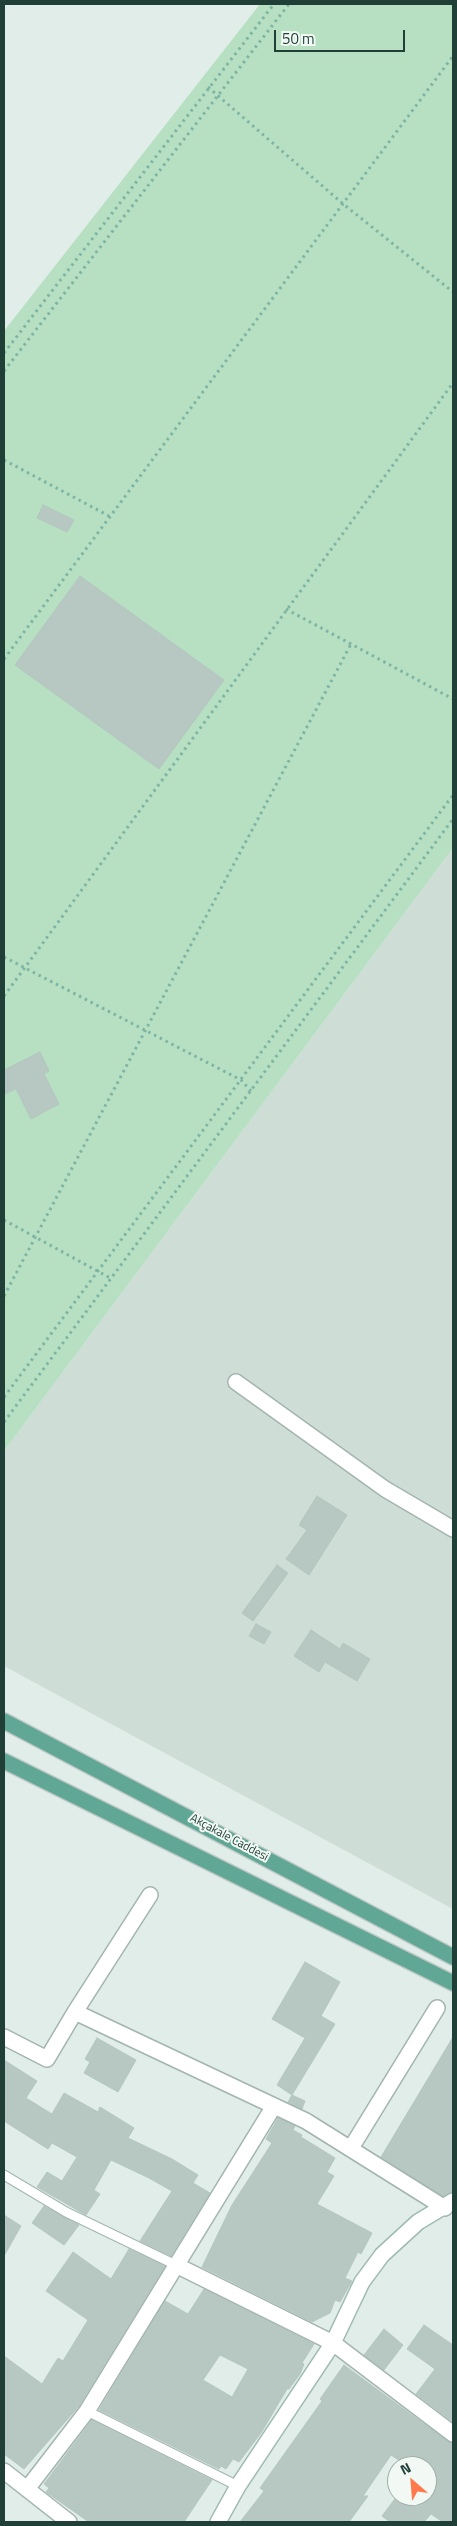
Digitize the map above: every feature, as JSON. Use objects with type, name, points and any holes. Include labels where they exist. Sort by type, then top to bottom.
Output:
[{"type":"main road","name":"Akçakale Caddesi","points":[[4,1721],[453,1957]]},
{"type":"main road","points":[[4,1760],[453,1983]]},
{"type":"street","points":[[236,1382],[385,1489],[453,1529]]},
{"type":"street","points":[[4,2037],[47,2059],[150,1895]]},
{"type":"street","points":[[351,2148],[437,2008]]},
{"type":"street","points":[[75,2012],[274,2106],[449,2205]]},
{"type":"street","points":[[27,2489],[87,2411],[178,2266],[274,2106]]},
{"type":"street","points":[[219,2522],[238,2486],[333,2344],[362,2282],[382,2256],[418,2222],[449,2205]]},
{"type":"street","points":[[178,2266],[333,2344],[453,2434]]},
{"type":"street","points":[[4,2471],[69,2522]]},
{"type":"lane","points":[[4,2175],[66,2212],[178,2266]]},
{"type":"lane","points":[[87,2411],[238,2486]]},
{"type":"path","points":[[4,353],[274,4]]},
{"type":"path","points":[[4,372],[289,4]]},
{"type":"path","points":[[4,659],[453,56]]},
{"type":"path","points":[[208,87],[342,204],[453,292]]},
{"type":"path","points":[[4,996],[453,383]]},
{"type":"path","points":[[4,460],[109,516]]},
{"type":"path","points":[[286,609],[453,699]]},
{"type":"path","points":[[4,1296],[144,1029],[351,644]]},
{"type":"path","points":[[4,1397],[453,795]]},
{"type":"path","points":[[4,1422],[453,819]]},
{"type":"path","points":[[4,957],[241,1080],[251,1091]]},
{"type":"path","points":[[4,1220],[112,1279]]},
{"type":"shaded area","points":[[453,848],[453,1909],[4,1666],[4,1451]]},
{"type":"green space","points":[[260,4],[453,4],[453,848],[4,1451],[4,331]]},
{"type":"building","points":[[43,505],[74,520],[67,532],[37,518]]},
{"type":"building","points":[[80,576],[224,680],[159,769],[15,665]]},
{"type":"building","points":[[40,1052],[49,1071],[44,1074],[59,1104],[31,1119],[16,1089],[4,1094],[4,1070]]},
{"type":"building","points":[[317,1496],[347,1515],[309,1575],[286,1559],[307,1530],[299,1525]]},
{"type":"building","points":[[277,1565],[288,1573],[253,1621],[242,1613]]},
{"type":"building","points":[[256,1624],[271,1632],[264,1644],[249,1636]]},
{"type":"building","points":[[311,1630],[340,1649],[343,1643],[370,1659],[357,1681],[325,1662],[319,1672],[294,1656]]},
{"type":"building","points":[[305,1962],[340,1982],[321,2016],[335,2024],[292,2095],[277,2085],[305,2038],[272,2019]]},
{"type":"building","points":[[453,2037],[453,2192],[443,2196],[381,2157]]},
{"type":"building","points":[[97,2038],[136,2060],[118,2092],[84,2073],[90,2062],[85,2059]]},
{"type":"building","points":[[4,2060],[37,2081],[26,2098],[52,2114],[64,2093],[98,2112],[100,2107],[134,2128],[128,2138],[172,2159],[198,2175],[193,2183],[210,2193],[171,2256],[140,2241],[172,2191],[149,2178],[111,2160],[94,2190],[100,2194],[86,2215],[37,2187],[47,2172],[62,2181],[77,2157],[52,2143],[48,2149],[4,2121]]},
{"type":"building","points":[[292,2095],[305,2101],[302,2109],[288,2102]]},
{"type":"building","points":[[278,2118],[295,2126],[293,2130],[302,2135],[301,2137],[335,2158],[327,2172],[334,2176],[317,2204],[372,2233],[361,2254],[358,2252],[345,2278],[352,2281],[340,2302],[335,2300],[330,2313],[312,2322],[202,2267],[232,2205],[272,2143],[266,2139]]},
{"type":"building","points":[[44,2206],[79,2225],[64,2245],[32,2223]]},
{"type":"building","points":[[4,2215],[21,2226],[4,2256]]},
{"type":"building","points":[[129,2249],[165,2266],[79,2406],[24,2469],[4,2454],[4,2356],[42,2384],[58,2358],[63,2361],[88,2320],[46,2291],[73,2252],[111,2279]]},
{"type":"building","points":[[204,2289],[314,2344],[302,2363],[304,2364],[300,2374],[289,2389],[287,2389],[261,2433],[239,2462],[233,2459],[226,2469],[221,2466],[219,2469],[99,2410],[165,2301],[188,2314]],"holes":[[[220,2355],[248,2369],[232,2397],[203,2380]]]},
{"type":"building","points":[[424,2325],[453,2345],[453,2422],[416,2394],[435,2369],[407,2349]]},
{"type":"building","points":[[384,2329],[403,2345],[384,2370],[364,2355]]},
{"type":"building","points":[[344,2365],[447,2441],[453,2443],[453,2522],[443,2522],[431,2514],[424,2522],[390,2522],[382,2516],[390,2506],[437,2506],[437,2456],[391,2455],[387,2456],[387,2461],[363,2496],[368,2496],[349,2522],[240,2522],[264,2491],[260,2488],[322,2401],[320,2399]]},
{"type":"building","points":[[92,2420],[212,2480],[184,2522],[89,2522],[46,2492],[49,2488],[44,2484]]}]
